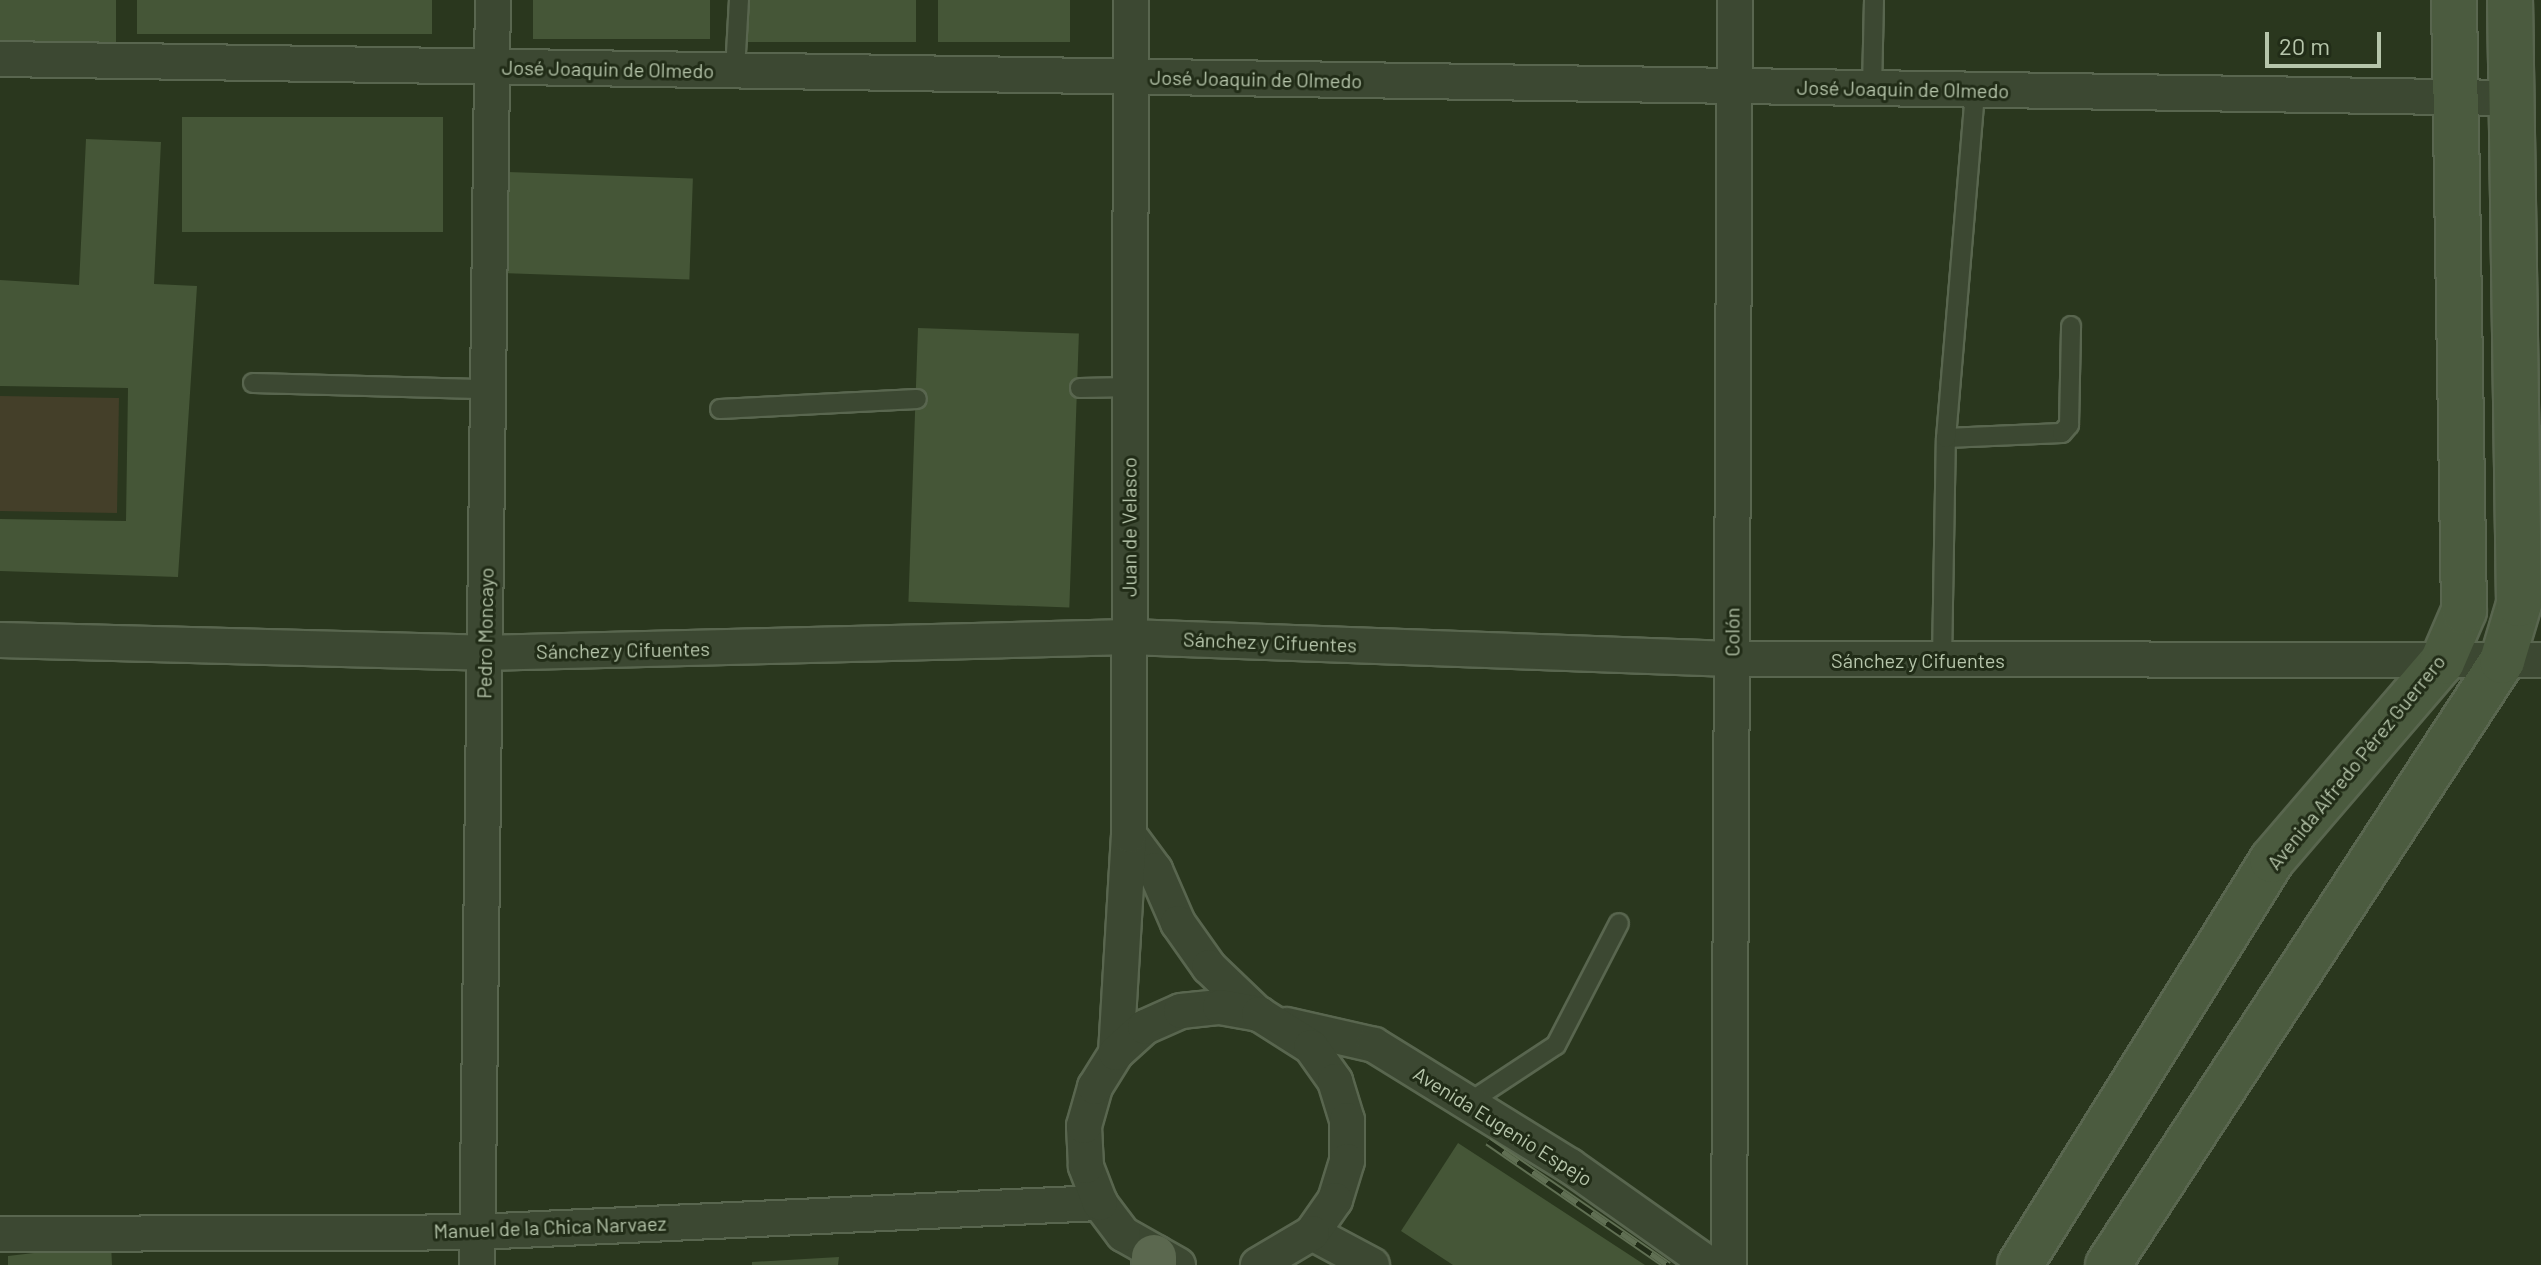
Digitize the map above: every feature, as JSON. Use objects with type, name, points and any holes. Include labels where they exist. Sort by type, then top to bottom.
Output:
[{"type":"street","name":"Pedro Moncayo","points":[[477,1248],[493,0]]},
{"type":"street","name":"Juan de Velasco","points":[[1116,1053],[1129,835],[1131,0]]},
{"type":"street","name":"Colón","points":[[1729,1265],[1735,0]]},
{"type":"street","name":"Avenida Alfredo Pérez Guerrero","points":[[2020,1265],[2272,860],[2442,662],[2464,611],[2454,0]]},
{"type":"street","points":[[2108,1265],[2522,660],[2510,0]]},
{"type":"street","name":"José Joaquin de Olmedo","points":[[0,59],[2511,98]]},
{"type":"street","name":"Sánchez y Cifuentes","points":[[0,640],[485,653],[1129,637],[1732,659],[2522,660]]},
{"type":"street","points":[[1129,835],[1155,870],[1178,923],[1209,967],[1269,1018],[1311,1047],[1335,1081],[1347,1120],[1347,1161],[1335,1200],[1312,1233],[1258,1265]]},
{"type":"street","name":"Avenida Eugenio Espejo","points":[[1116,1053],[1145,1027],[1181,1011],[1220,1007],[1374,1045],[1468,1103],[1710,1265]]},
{"type":"street","points":[[1116,1053],[1095,1087],[1084,1126],[1086,1166],[1100,1203],[1123,1234],[1162,1262]]},
{"type":"street","name":"Manuel de la Chica Narvaez","points":[[0,1234],[477,1248],[1100,1203]]},
{"type":"street","points":[[1312,1233],[1372,1265]]},
{"type":"lane","points":[[735,71],[739,0]]},
{"type":"lane","points":[[1872,88],[1874,0]]},
{"type":"lane","points":[[1942,660],[1946,438],[1975,90]]},
{"type":"lane","points":[[1946,438],[2062,433],[2069,425],[2071,326]]},
{"type":"lane","points":[[253,383],[488,389]]},
{"type":"lane","points":[[1080,388],[1130,387]]},
{"type":"lane","points":[[720,409],[917,399]]},
{"type":"lane","points":[[1468,1103],[1556,1045],[1619,923]]},
{"type":"shaded area","points":[[0,396],[119,398],[117,513],[0,511]]},
{"type":"building","points":[[0,0],[116,0],[116,43],[0,43]]},
{"type":"building","points":[[137,0],[432,0],[432,34],[137,34]]},
{"type":"building","points":[[533,0],[710,0],[710,39],[533,39]]},
{"type":"building","points":[[730,0],[916,0],[916,42],[730,42]]},
{"type":"building","points":[[938,0],[1070,0],[1070,42],[938,42]]},
{"type":"building","points":[[182,117],[443,117],[443,232],[182,232]]},
{"type":"building","points":[[86,139],[161,142],[154,284],[197,286],[178,577],[0,571],[0,519],[126,521],[128,388],[0,386],[0,280],[79,285]]},
{"type":"building","points":[[505,172],[693,179],[689,279],[501,273]]},
{"type":"building","points":[[918,328],[1079,334],[1069,607],[908,602]]},
{"type":"building","points":[[2534,425],[2541,425],[2541,588],[2536,588]]},
{"type":"building","points":[[1458,1143],[1645,1265],[1453,1265],[1401,1231]]},
{"type":"building","points":[[111,1244],[112,1265],[8,1265],[8,1256]]},
{"type":"building","points":[[839,1257],[838,1265],[752,1265],[752,1262]]},
{"type":"railway","points":[[1488,1141],[1668,1265]]}]
